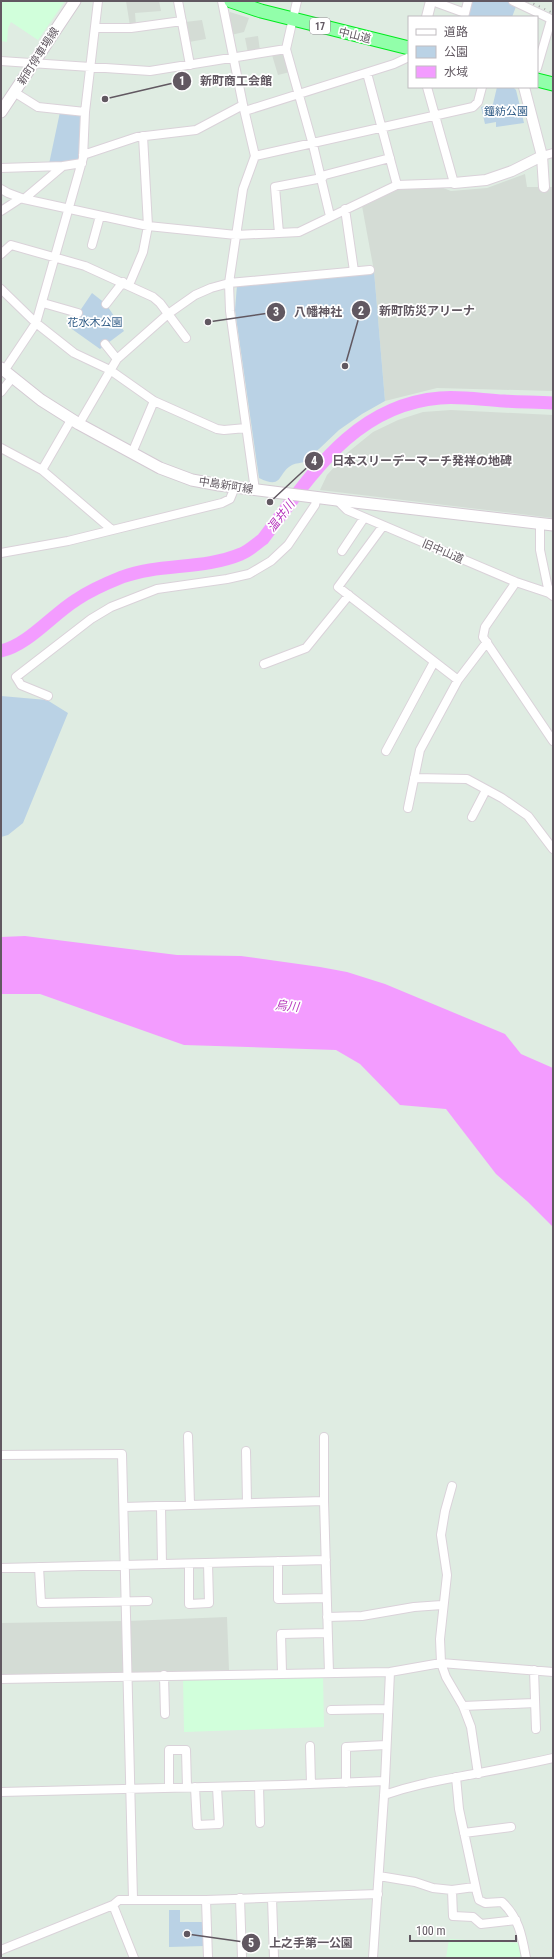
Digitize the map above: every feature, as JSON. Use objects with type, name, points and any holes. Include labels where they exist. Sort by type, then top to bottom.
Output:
[{"type":"highway","name":"中山道","points":[[232,1],[293,19],[408,48]]},
{"type":"highway","points":[[538,80],[553,84]]},
{"type":"main road","name":"新町停車場線","points":[[1,112],[75,1]]},
{"type":"main road","name":"中島新町線","points":[[6,373],[75,422],[132,453],[180,476],[255,490],[553,525]]},
{"type":"street","points":[[1,392],[6,373],[36,323],[82,159],[85,112],[98,1]]},
{"type":"street","points":[[178,1],[190,66]]},
{"type":"street","points":[[222,1],[255,156],[243,189],[230,283],[230,311],[255,490]]},
{"type":"street","points":[[297,1],[286,49],[322,178],[330,216]]},
{"type":"street","points":[[427,16],[432,1],[464,15],[468,1]]},
{"type":"street","points":[[513,1],[552,20],[538,65]]},
{"type":"street","points":[[95,28],[131,28],[182,21]]},
{"type":"street","points":[[1,61],[150,71],[190,66],[286,49]]},
{"type":"street","points":[[1,168],[63,166],[137,137],[196,130],[244,108],[299,94],[394,64],[408,57]]},
{"type":"street","points":[[367,72],[397,185]]},
{"type":"street","points":[[427,88],[454,183]]},
{"type":"street","points":[[255,156],[313,145],[476,106],[482,88]]},
{"type":"street","points":[[524,88],[542,156],[544,187]]},
{"type":"street","points":[[14,92],[38,107],[85,112]]},
{"type":"street","points":[[106,304],[126,284],[142,252],[148,226],[143,136]]},
{"type":"street","points":[[1,189],[23,198],[148,226],[236,235],[299,232],[397,185],[454,183],[486,180],[512,171],[542,156],[553,153]]},
{"type":"street","points":[[279,233],[275,186],[322,178],[325,175],[390,158]]},
{"type":"street","points":[[1,211],[23,198],[63,166]]},
{"type":"street","points":[[345,209],[354,271]]},
{"type":"street","points":[[92,245],[100,216]]},
{"type":"street","points":[[1,254],[11,244],[85,266],[126,284],[153,298],[168,314],[186,338]]},
{"type":"street","points":[[42,470],[116,359],[168,314],[195,295],[211,288],[230,283],[370,270]]},
{"type":"street","points":[[1,289],[36,323],[74,353],[110,370],[154,401],[216,429],[224,430],[246,428]]},
{"type":"street","points":[[43,302],[78,313]]},
{"type":"street","points":[[105,344],[116,359]]},
{"type":"street","points":[[132,453],[154,401]]},
{"type":"street","points":[[1,448],[42,470],[111,529]]},
{"type":"street","points":[[1,553],[68,541],[111,529],[222,503],[230,499],[235,487]]},
{"type":"street","points":[[48,696],[21,685],[16,677],[92,619],[111,607],[158,589],[227,579],[249,574],[271,561],[288,545],[315,505],[315,497]]},
{"type":"street","name":"旧中山道","points":[[337,500],[348,510],[364,518],[516,582],[552,593]]},
{"type":"street","points":[[342,551],[364,518]]},
{"type":"street","points":[[540,523],[540,550],[552,593]]},
{"type":"street","points":[[383,526],[338,587],[458,680]]},
{"type":"street","points":[[516,582],[485,626],[483,637],[553,741]]},
{"type":"street","points":[[264,664],[306,648],[349,595]]},
{"type":"street","points":[[408,808],[420,750],[458,680],[487,642]]},
{"type":"street","points":[[386,751],[434,662]]},
{"type":"street","points":[[414,778],[467,779],[502,798],[528,816],[553,848]]},
{"type":"street","points":[[472,817],[486,790]]},
{"type":"street","points":[[188,1436],[190,1506]]},
{"type":"street","points":[[324,1437],[326,1598],[329,1673]]},
{"type":"street","points":[[246,1450],[247,1503]]},
{"type":"street","points":[[1,1456],[122,1454],[133,1899]]},
{"type":"street","points":[[452,1486],[444,1511],[441,1535],[447,1575],[442,1605],[440,1639],[441,1663],[446,1677],[463,1706],[471,1727],[478,1774]]},
{"type":"street","points":[[124,1507],[324,1501]]},
{"type":"street","points":[[161,1507],[162,1564]]},
{"type":"street","points":[[1,1568],[326,1560]]},
{"type":"street","points":[[278,1561],[278,1599],[326,1598]]},
{"type":"street","points":[[189,1564],[189,1604],[209,1603],[208,1563]]},
{"type":"street","points":[[39,1567],[41,1603],[148,1601]]},
{"type":"street","points":[[327,1617],[362,1616],[414,1607],[442,1605]]},
{"type":"street","points":[[282,1672],[281,1634],[327,1633]]},
{"type":"street","points":[[1,1679],[282,1672],[390,1672],[441,1663],[553,1672]]},
{"type":"street","points":[[534,1670],[536,1728]]},
{"type":"street","points":[[373,1958],[385,1781],[390,1672]]},
{"type":"street","points":[[164,1675],[166,1714]]},
{"type":"street","points":[[463,1706],[535,1703]]},
{"type":"street","points":[[331,1710],[388,1709]]},
{"type":"street","points":[[346,1782],[346,1747],[386,1745]]},
{"type":"street","points":[[310,1746],[310,1784]]},
{"type":"street","points":[[169,1788],[169,1750],[186,1750],[197,1825],[218,1824],[217,1787]]},
{"type":"street","points":[[384,1795],[411,1785],[478,1774],[553,1758]]},
{"type":"street","points":[[456,1778],[474,1887],[479,1900],[485,1903],[502,1902],[513,1913],[523,1938],[526,1958]]},
{"type":"street","points":[[1,1792],[259,1786],[385,1781]]},
{"type":"street","points":[[259,1786],[260,1823]]},
{"type":"street","points":[[464,1832],[511,1828]]},
{"type":"street","points":[[379,1876],[415,1882],[433,1888],[452,1890],[474,1887]]},
{"type":"street","points":[[452,1890],[453,1916],[473,1917],[481,1924],[516,1920]]},
{"type":"street","points":[[1,1950],[113,1905],[118,1900],[206,1900],[378,1894]]},
{"type":"street","points":[[240,1898],[242,1958]]},
{"type":"street","points":[[272,1898],[274,1958]]},
{"type":"street","points":[[206,1900],[208,1958]]},
{"type":"street","points":[[113,1905],[134,1958]]},
{"type":"shaded area","points":[[1,1],[65,1],[38,40],[11,22],[8,28],[7,42],[1,41]]},
{"type":"shaded area","points":[[126,1],[159,1],[161,11],[135,13],[136,25],[130,26]]},
{"type":"shaded area","points":[[230,12],[249,18],[244,32],[231,35],[228,19]]},
{"type":"shaded area","points":[[202,20],[206,39],[189,42],[185,22]]},
{"type":"shaded area","points":[[258,36],[260,51],[248,53],[245,38]]},
{"type":"shaded area","points":[[282,53],[286,56],[290,72],[278,75],[272,55]]},
{"type":"shaded area","points":[[553,155],[553,391],[437,388],[385,401],[374,271],[362,206],[398,189],[438,186],[451,191],[487,188],[525,174],[527,187],[552,187]]},
{"type":"shaded area","points":[[451,410],[553,415],[553,518],[320,490],[327,475],[347,453],[373,432],[398,420],[423,412]]},
{"type":"shaded area","points":[[227,1617],[229,1670],[129,1673],[128,1621]]},
{"type":"shaded area","points":[[122,1621],[124,1670],[121,1673],[1,1676],[1,1623]]},
{"type":"shaded area","points":[[323,1675],[324,1727],[184,1732],[183,1677]]},
{"type":"shaded area","points":[[449,1939],[521,1943],[523,1958],[446,1958]]},
{"type":"green space","points":[[469,1],[510,1],[517,4],[512,16],[465,16]]},
{"type":"green space","name":"鐘紡公園","points":[[497,88],[514,88],[516,90],[524,123],[496,127],[496,122],[485,124],[481,107],[493,104]]},
{"type":"green space","points":[[60,112],[81,114],[80,160],[49,164]]},
{"type":"green space","points":[[374,271],[385,401],[362,414],[339,430],[306,459],[305,462],[297,463],[287,468],[276,481],[267,481],[259,478],[235,310],[237,285]]},
{"type":"green space","name":"花水木公園","points":[[92,293],[106,304],[124,331],[100,349],[69,327]]},
{"type":"green space","points":[[1,696],[47,700],[68,713],[23,823],[8,835],[1,837]]},
{"type":"green space","points":[[169,1910],[180,1910],[180,1922],[204,1922],[205,1946],[169,1947]]},
{"type":"water","name":"烏川","points":[[25,936],[177,955],[241,956],[347,972],[385,984],[505,1034],[521,1054],[553,1068],[553,1227],[528,1202],[496,1174],[446,1109],[400,1105],[360,1064],[336,1050],[184,1045],[40,994],[1,994],[1,937]]},
{"type":"waterway","name":"温井川","points":[[1,651],[21,643],[67,606],[81,597],[98,587],[122,577],[151,570],[197,565],[227,559],[247,551],[263,539],[299,491],[337,448],[359,429],[383,414],[410,403],[440,398],[553,403]]},
{"type":"railway","points":[[528,1],[553,13]]},
{"type":"place","name":"新町商工会館","points":[[105,99]]},
{"type":"place","name":"八幡神社","points":[[208,322]]},
{"type":"place","name":"新町防災アリーナ","points":[[345,366]]},
{"type":"place","name":"日本スリーデーマーチ発祥の地碑","points":[[270,502]]},
{"type":"place","name":"上之手第一公園","points":[[187,1934]]}]
